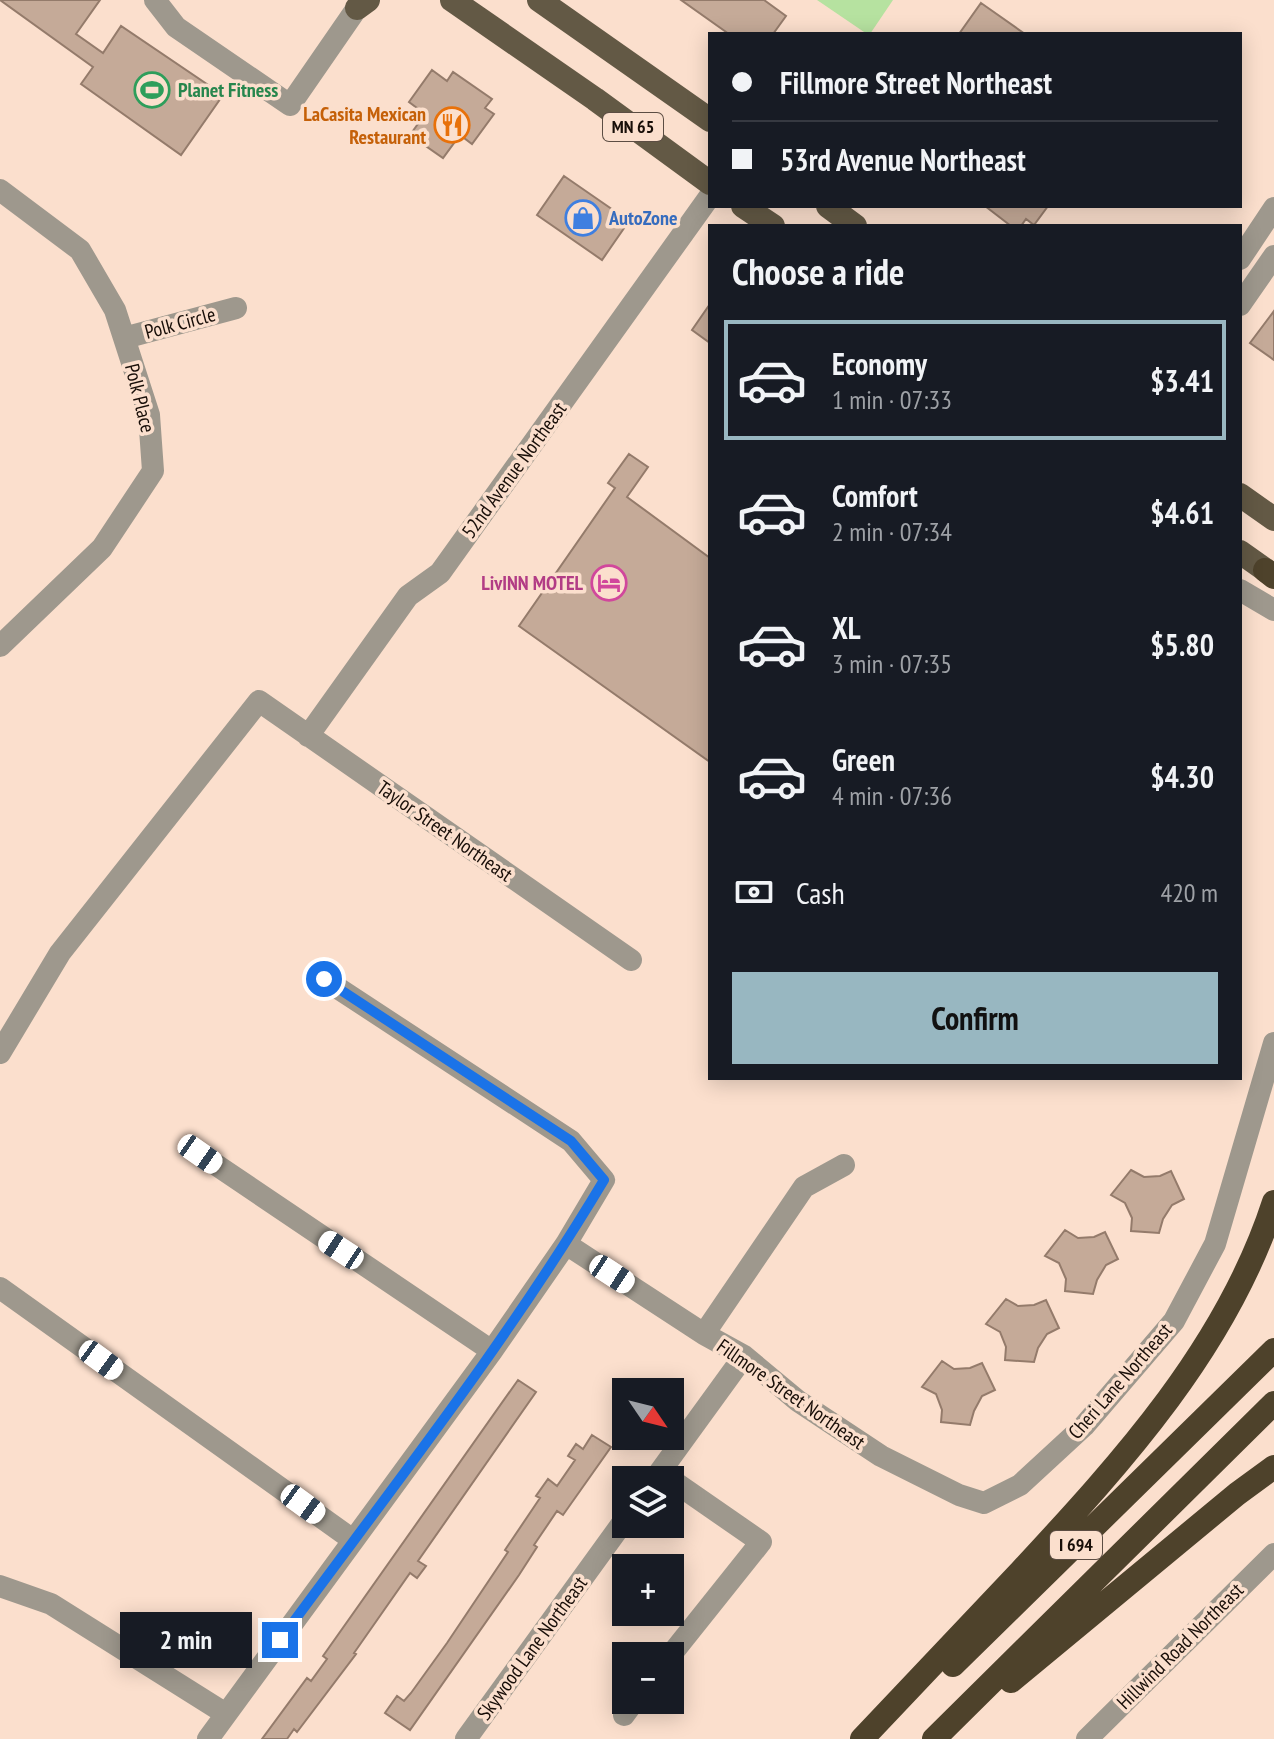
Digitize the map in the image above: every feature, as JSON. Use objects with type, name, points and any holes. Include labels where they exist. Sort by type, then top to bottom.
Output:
[{"type":"highway","points":[[862,1739],[1048,1541],[1159,1413],[1206,1346],[1236,1295],[1256,1253],[1274,1202]]},
{"type":"highway","name":"I 694","points":[[878,1739],[1274,1350]]},
{"type":"highway","name":"I 694","points":[[934,1739],[1274,1403]]},
{"type":"highway","points":[[961,1712],[1021,1675],[1237,1494],[1274,1467]]},
{"type":"main road","name":"MN 65","points":[[452,0],[708,182]]},
{"type":"main road","name":"MN 65","points":[[539,0],[708,119]]},
{"type":"main road","points":[[746,208],[770,224]]},
{"type":"main road","points":[[831,208],[852,224]]},
{"type":"main road","points":[[1242,496],[1274,519]]},
{"type":"main road","points":[[1242,553],[1271,574]]},
{"type":"street","points":[[155,0],[176,27],[290,105],[361,3]]},
{"type":"street","name":"Polk Place","points":[[0,190],[80,250],[115,310],[149,415],[153,471],[102,548],[0,646]]},
{"type":"street","name":"52nd Avenue Northeast","points":[[308,736],[408,596],[440,573],[708,199]]},
{"type":"street","points":[[1242,256],[1274,208]]},
{"type":"street","points":[[1242,302],[1274,256]]},
{"type":"street","name":"Polk Circle","points":[[124,338],[236,308]]},
{"type":"street","points":[[1242,591],[1274,610]]},
{"type":"street","name":"Taylor Street Northeast","points":[[0,1053],[60,953],[259,701],[631,960]]},
{"type":"street","points":[[208,1739],[492,1351],[566,1244],[604,1180],[571,1141],[324,979]]},
{"type":"street","name":"Cheri Lane Northeast","points":[[984,1503],[1020,1485],[1084,1426],[1174,1321],[1215,1244],[1274,1043]]},
{"type":"street","points":[[200,1154],[492,1351]]},
{"type":"street","points":[[704,1334],[804,1187],[844,1165]]},
{"type":"street","name":"Fillmore Street Northeast","points":[[566,1244],[704,1334],[744,1356],[798,1401],[881,1456],[959,1495],[984,1503]]},
{"type":"street","points":[[0,1288],[353,1540]]},
{"type":"street","points":[[664,1466],[744,1356]]},
{"type":"street","points":[[681,1642],[761,1542],[684,1493]]},
{"type":"street","name":"Skywood Lane Northeast","points":[[466,1739],[612,1537]]},
{"type":"street","name":"Hillwind Road Northeast","points":[[1087,1739],[1274,1554]]},
{"type":"street","points":[[0,1586],[51,1604],[226,1714]]},
{"type":"green space","points":[[817,0],[893,0],[871,32],[864,32]]},
{"type":"building","name":"Planet Fitness","points":[[0,0],[100,0],[76,34],[103,53],[121,26],[223,95],[181,155],[81,84],[93,67]]},
{"type":"building","points":[[681,0],[764,0],[786,16],[774,32],[726,32]]},
{"type":"building","points":[[981,3],[1022,32],[960,32]]},
{"type":"building","name":"LaCasita Mexican Restaurant","points":[[432,70],[447,81],[453,72],[492,99],[485,108],[494,114],[472,144],[460,135],[443,158],[410,135],[425,114],[409,102]]},
{"type":"building","name":"AutoZone","points":[[564,176],[629,221],[602,260],[537,215]]},
{"type":"building","points":[[988,208],[1047,208],[1035,224],[1026,219],[1022,224],[1008,224]]},
{"type":"building","points":[[708,307],[708,342],[692,330]]},
{"type":"building","points":[[1274,311],[1274,360],[1250,343]]},
{"type":"building","name":"LivINN MOTEL","points":[[629,454],[648,467],[627,497],[708,557],[708,761],[519,626],[615,488],[608,483]]},
{"type":"building","points":[[1131,1170],[1144,1177],[1160,1176],[1171,1171],[1184,1199],[1172,1205],[1159,1233],[1131,1231],[1132,1218],[1125,1203],[1111,1195]]},
{"type":"building","points":[[1065,1230],[1078,1238],[1094,1237],[1105,1232],[1118,1259],[1106,1265],[1093,1294],[1065,1291],[1066,1279],[1059,1263],[1045,1256]]},
{"type":"building","points":[[1006,1299],[1018,1306],[1046,1300],[1059,1328],[1047,1334],[1034,1362],[1005,1360],[1006,1347],[1000,1332],[986,1324]]},
{"type":"building","points":[[942,1361],[954,1369],[982,1363],[995,1390],[982,1396],[970,1425],[941,1422],[942,1410],[936,1394],[922,1387]]},
{"type":"building","points":[[518,1380],[536,1392],[418,1561],[426,1566],[417,1578],[410,1573],[356,1654],[297,1732],[294,1729],[287,1739],[262,1739],[307,1678],[311,1681],[327,1659],[323,1656]]},
{"type":"building","points":[[592,1435],[611,1447],[563,1515],[557,1511],[534,1545],[537,1547],[519,1575],[410,1730],[385,1713],[397,1696],[404,1701],[447,1643],[508,1552],[505,1550],[540,1498],[536,1496],[548,1479],[557,1486],[575,1460],[568,1456],[576,1444],[583,1449]]},
{"type":"place","name":"Planet Fitness","points":[[152,90]]},
{"type":"place","name":"LaCasita Mexican Restaurant","points":[[452,125]]},
{"type":"place","name":"AutoZone","points":[[583,218]]},
{"type":"place","name":"LivINN MOTEL","points":[[609,583]]},
{"type":"route","points":[[280,1640],[492,1351],[566,1244],[604,1180],[571,1141],[324,979]]}]
